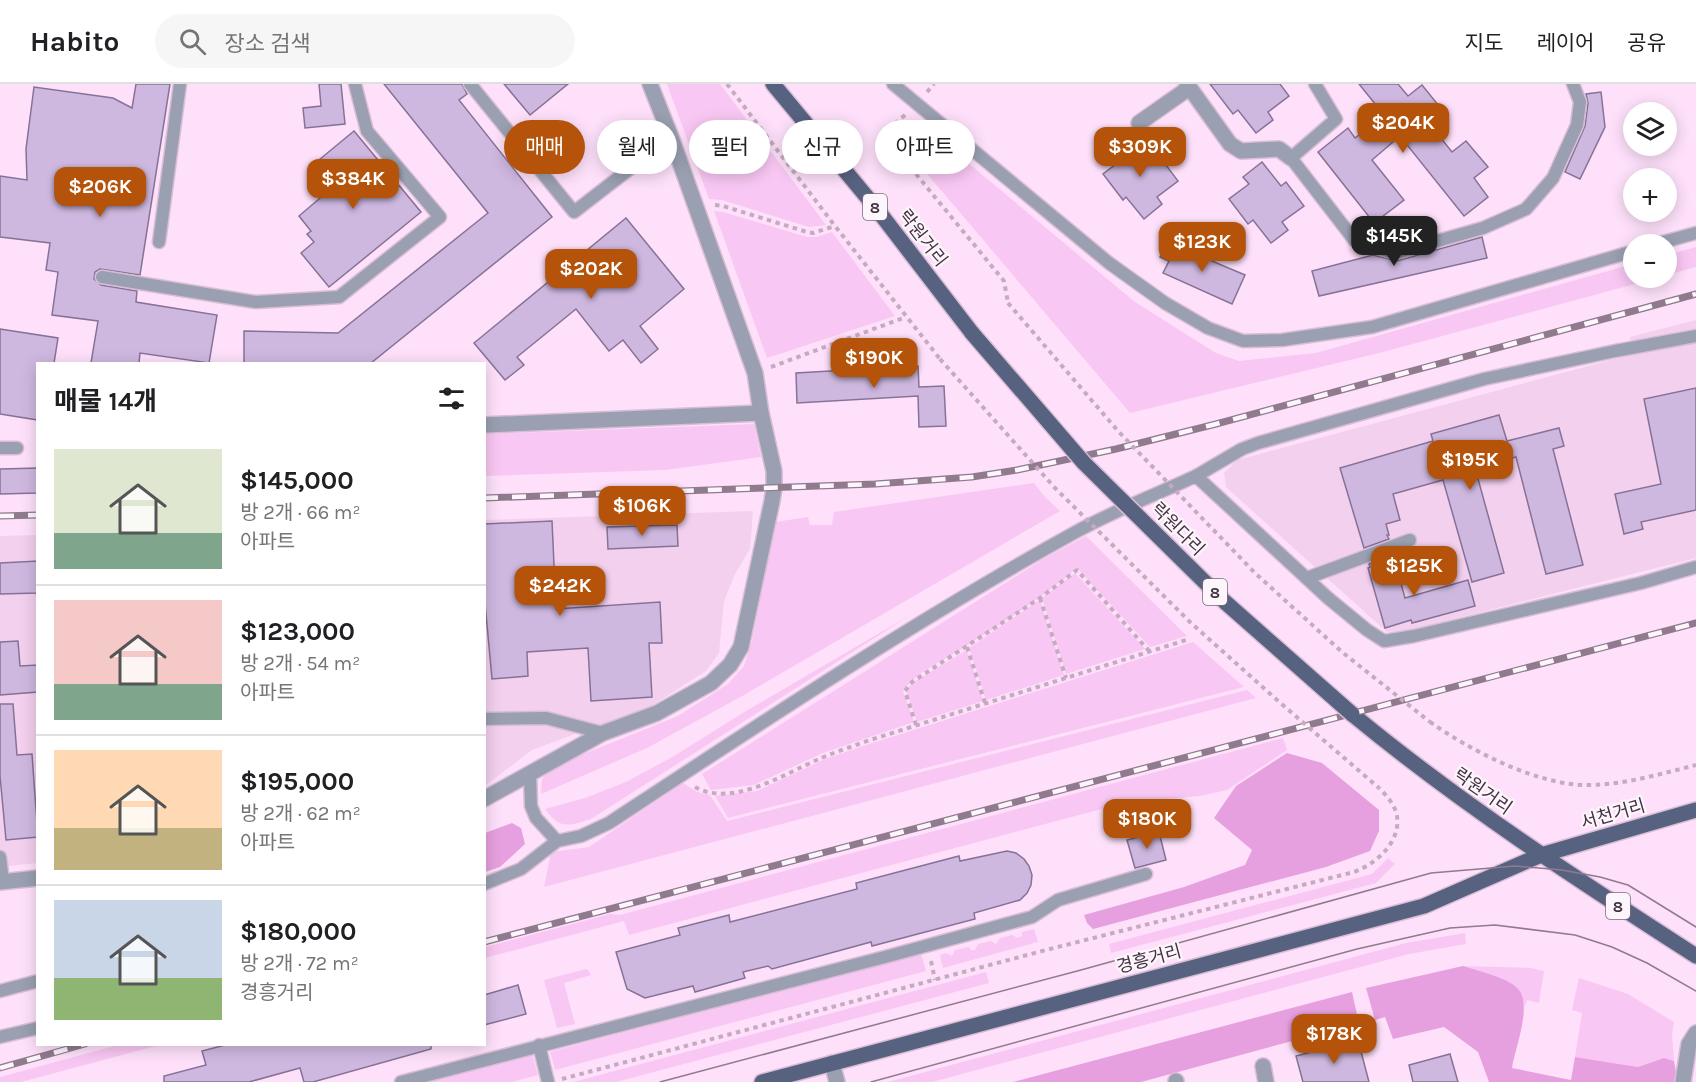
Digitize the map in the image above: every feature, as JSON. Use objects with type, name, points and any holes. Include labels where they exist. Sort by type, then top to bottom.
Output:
[{"type":"main road","name":"락원거리","points":[[773,84],[876,208],[972,333]]},
{"type":"main road","name":"락원다리","points":[[972,333],[1084,462],[1225,602],[1403,757]]},
{"type":"main road","name":"락원거리","points":[[1403,757],[1541,855]]},
{"type":"main road","name":"서천거리","points":[[1541,855],[1696,810]]},
{"type":"main road","name":"8","points":[[1541,855],[1696,956]]},
{"type":"main road","name":"경흥거리","points":[[762,1082],[1424,906],[1541,855]]},
{"type":"street","points":[[650,84],[665,120]]},
{"type":"street","points":[[1139,123],[1188,86],[1230,144],[1241,151],[1279,149],[1291,158]]},
{"type":"street","points":[[486,798],[603,733],[657,713],[711,683],[730,665],[741,647],[773,494],[774,471],[755,373],[677,151]]},
{"type":"street","points":[[486,425],[761,413]]},
{"type":"street","points":[[2,881],[36,878]]},
{"type":"street","points":[[1683,1082],[1689,1044],[1696,1033]]},
{"type":"street","points":[[832,1063],[837,1082]]},
{"type":"street","points":[[1263,1066],[1266,1082]]},
{"type":"lane","points":[[159,242],[180,84]]},
{"type":"lane","points":[[102,277],[256,302],[339,297],[441,217],[367,131],[355,84]]},
{"type":"lane","points":[[470,84],[574,212],[624,174]]},
{"type":"lane","points":[[893,84],[1118,269],[1165,303],[1208,328],[1243,341],[1282,340],[1372,327],[1623,254]]},
{"type":"lane","points":[[1315,84],[1336,119],[1291,158],[1355,241],[1395,253],[1483,228],[1526,209],[1553,178],[1577,125],[1580,102],[1573,84]]},
{"type":"lane","points":[[1677,238],[1696,233]]},
{"type":"lane","points":[[486,883],[520,869],[557,841],[581,836],[609,823],[805,694],[924,620],[1074,532],[1196,476],[1242,449],[1484,380],[1696,336]]},
{"type":"lane","points":[[0,448],[17,448]]},
{"type":"lane","points":[[1196,476],[1306,578],[1367,630],[1384,641],[1630,585],[1696,567]]},
{"type":"lane","points":[[1306,578],[1410,540]]},
{"type":"lane","points":[[486,719],[546,718],[603,733]]},
{"type":"lane","points":[[530,774],[531,806],[536,818],[557,841]]},
{"type":"lane","points":[[0,857],[2,881]]},
{"type":"lane","points":[[401,1082],[1032,917],[1058,900],[1146,874]]},
{"type":"lane","points":[[0,991],[36,982]]},
{"type":"lane","points":[[0,1037],[36,1028]]},
{"type":"lane","points":[[538,1046],[548,1082]]},
{"type":"path","points":[[553,1082],[1046,950],[1360,870],[1378,858],[1397,831],[1397,814],[1389,799],[1379,788],[1191,623],[1055,488],[940,359],[727,84]]},
{"type":"path","points":[[934,84],[883,134],[1004,281],[1008,303],[1118,431],[1255,573],[1342,652],[1430,722],[1472,747],[1507,764],[1545,778],[1587,785],[1630,781],[1696,765]]},
{"type":"path","points":[[696,206],[723,206],[813,233],[835,226]]},
{"type":"path","points":[[755,373],[906,317]]},
{"type":"path","points":[[916,725],[905,691],[912,682],[1041,598],[1077,570],[1150,652]]},
{"type":"path","points":[[1041,598],[1066,678]]},
{"type":"path","points":[[679,777],[698,789],[712,792],[755,788],[826,756],[916,725],[1186,640]]},
{"type":"path","points":[[967,647],[986,703]]},
{"type":"shaded area","points":[[667,84],[720,84],[747,120],[689,120],[689,144]]},
{"type":"shaded area","points":[[770,151],[782,166],[782,174],[788,174],[826,225],[809,227],[722,200],[709,199],[700,174],[770,174]]},
{"type":"shaded area","points":[[975,169],[1135,302],[1216,353],[1239,361],[1316,353],[1623,267],[1623,287],[1383,352],[1130,413],[927,174],[975,174]]},
{"type":"shaded area","points":[[714,211],[807,237],[817,237],[832,232],[895,316],[767,358]]},
{"type":"shaded area","points":[[1696,247],[1696,267],[1677,272],[1677,252]]},
{"type":"shaded area","points":[[1696,320],[1696,558],[1414,629],[1387,632],[1226,487],[1224,473],[1237,460],[1633,354],[1630,337]]},
{"type":"shaded area","points":[[754,424],[761,457],[665,470],[486,476],[486,434]]},
{"type":"shaded area","points":[[1034,483],[1060,511],[744,695],[647,748],[541,794],[542,779],[552,769],[571,759],[678,716],[728,684],[744,666],[752,641],[775,522],[808,517],[810,525],[832,525],[834,512]]},
{"type":"shaded area","points":[[753,511],[750,549],[735,574],[724,601],[719,653],[706,671],[653,705],[532,750],[486,785],[486,520]]},
{"type":"shaded area","points":[[36,535],[36,863],[0,867],[0,536]]},
{"type":"shaded area","points":[[1086,536],[1187,636],[1150,647],[1077,568],[1022,610],[915,678],[903,691],[914,722],[823,753],[754,785],[711,790],[702,774],[1045,558]]},
{"type":"shaded area","points":[[1075,573],[1145,649],[1066,674],[1042,598]]},
{"type":"shaded area","points":[[1040,600],[1064,675],[986,700],[969,648]]},
{"type":"shaded area","points":[[912,614],[591,819],[570,824],[560,823],[545,809],[585,798],[626,782],[674,756]]},
{"type":"shaded area","points":[[1193,642],[1244,687],[728,818],[715,796],[757,791],[825,759]]},
{"type":"shaded area","points":[[967,650],[983,701],[917,722],[906,691],[912,683]]},
{"type":"shaded area","points":[[1247,690],[1256,698],[544,887],[551,852],[589,847],[683,783],[697,792],[710,795],[727,821]]},
{"type":"shaded area","points":[[1283,738],[1287,750],[1227,790],[1200,796],[1128,802],[629,935],[624,921],[486,958],[486,947],[610,914],[620,915]]},
{"type":"shaded area","points":[[1287,753],[1322,763],[1379,810],[1379,831],[1370,851],[1326,867],[1093,929],[1087,923],[1084,915],[1184,887],[1245,865],[1252,850],[1214,818],[1236,786]]},
{"type":"shaded area","points":[[512,823],[521,828],[525,844],[500,867],[486,872],[486,833]]},
{"type":"shaded area","points":[[1388,858],[1395,864],[1376,883],[1111,953],[1109,944],[1372,874]]},
{"type":"shaded area","points":[[1034,929],[1038,942],[943,968],[940,955],[946,953],[952,956],[955,950],[969,947],[975,950],[978,944],[991,941],[996,944],[1000,938],[1012,935],[1018,938],[1022,936],[1022,932]]},
{"type":"shaded area","points":[[1465,933],[1466,944],[1409,954],[932,1082],[888,1082],[1406,943]]},
{"type":"shaded area","points":[[921,953],[926,971],[555,1070],[550,1052]]},
{"type":"shaded area","points":[[1463,966],[1531,968],[1544,971],[1539,1003],[1527,1000],[1525,1007],[1519,990]]},
{"type":"shaded area","points":[[1463,966],[1509,982],[1519,990],[1523,997],[1522,1028],[1512,1068],[1571,1080],[1575,1057],[1638,1067],[1664,1058],[1674,1061],[1676,1072],[1674,1082],[1489,1082],[1478,1052],[1444,1027],[1393,1039],[1385,1017],[1375,1020],[1366,988]]},
{"type":"shaded area","points":[[586,969],[591,975],[564,983],[575,1024],[557,1028],[544,980]]},
{"type":"shaded area","points":[[986,972],[989,983],[616,1082],[573,1082]]},
{"type":"shaded area","points":[[1579,978],[1628,994],[1674,1022],[1672,1035],[1674,1061],[1664,1058],[1639,1067],[1575,1057],[1582,1013],[1572,1010]]},
{"type":"shaded area","points":[[1352,992],[1359,1023],[1141,1082],[1013,1082]]},
{"type":"shaded area","points":[[115,1046],[156,1046],[21,1082],[0,1082],[0,1077]]},
{"type":"shaded area","points":[[532,1053],[538,1075],[512,1082],[425,1082]]},
{"type":"building","points":[[136,84],[170,84],[140,275],[100,269],[95,272],[94,279],[101,285],[137,291],[136,302],[217,315],[209,362],[140,353],[139,362],[91,362],[98,321],[52,315],[58,272],[46,270],[50,243],[0,237],[0,176],[27,180],[26,149],[34,87],[113,98],[132,108]]},
{"type":"building","points":[[319,84],[341,84],[345,124],[305,128],[303,108],[321,106]]},
{"type":"building","points":[[384,84],[462,84],[467,94],[459,100],[504,157],[504,174],[518,174],[552,217],[372,362],[244,362],[244,331],[338,333],[488,213]]},
{"type":"building","points":[[504,84],[568,84],[530,115]]},
{"type":"building","points":[[1210,84],[1280,84],[1289,96],[1268,112],[1273,120],[1256,133],[1238,110],[1233,114]]},
{"type":"building","points":[[1359,84],[1398,84],[1408,96],[1422,85],[1439,106],[1424,117],[1452,152],[1466,141],[1488,167],[1474,178],[1488,197],[1464,216],[1400,136],[1372,160],[1404,200],[1374,223],[1318,152],[1348,128],[1355,138],[1384,115]]},
{"type":"building","points":[[1601,92],[1605,127],[1580,179],[1565,172],[1585,126],[1588,103],[1586,94]]},
{"type":"building","points":[[354,131],[421,212],[329,287],[301,253],[314,242],[307,234],[311,231],[299,216],[333,187],[314,164]]},
{"type":"building","points":[[1136,138],[1154,161],[1160,157],[1178,181],[1157,197],[1162,204],[1144,219],[1126,197],[1123,200],[1103,174],[1120,161],[1115,154]]},
{"type":"building","points":[[1262,162],[1281,186],[1286,182],[1304,206],[1282,222],[1288,230],[1271,243],[1253,220],[1248,224],[1229,199],[1249,184],[1243,177]]},
{"type":"building","points":[[626,218],[684,289],[640,326],[658,349],[641,363],[623,340],[609,351],[576,309],[517,357],[524,365],[505,380],[474,343]]},
{"type":"building","points":[[1482,237],[1487,258],[1319,296],[1312,271],[1373,255],[1397,261]]},
{"type":"building","points":[[1167,242],[1245,275],[1232,304],[1163,273],[1169,261],[1160,257]]},
{"type":"building","points":[[0,329],[58,338],[54,362],[36,362],[36,420],[0,414]]},
{"type":"building","points":[[918,366],[919,387],[944,386],[946,426],[919,427],[918,396],[797,403],[796,373]]},
{"type":"building","points":[[1696,388],[1696,510],[1641,522],[1643,529],[1624,534],[1615,494],[1661,484],[1644,399]]},
{"type":"building","points":[[1499,415],[1507,441],[1559,428],[1564,446],[1553,449],[1583,565],[1546,574],[1516,457],[1475,468],[1504,573],[1472,582],[1443,480],[1393,494],[1400,520],[1386,524],[1389,539],[1364,548],[1340,468],[1433,441],[1431,434]]},
{"type":"building","points":[[36,468],[36,493],[0,494],[0,469]]},
{"type":"building","points":[[552,521],[556,609],[660,602],[662,643],[649,643],[652,697],[591,701],[588,648],[527,652],[528,676],[492,679],[486,614],[486,524]]},
{"type":"building","points":[[677,525],[678,546],[608,549],[607,527]]},
{"type":"building","points":[[1393,555],[1405,598],[1468,580],[1475,606],[1385,628],[1368,568],[1369,564]]},
{"type":"building","points":[[36,561],[36,593],[0,594],[0,563]]},
{"type":"building","points":[[18,641],[20,666],[36,665],[36,692],[0,695],[0,642]]},
{"type":"building","points":[[0,704],[13,704],[17,755],[32,754],[36,837],[6,840],[0,776]]},
{"type":"building","points":[[1159,832],[1166,860],[1135,868],[1127,840]]},
{"type":"building","points":[[1007,851],[1016,853],[1029,866],[1032,875],[1031,885],[1020,900],[974,913],[975,919],[872,946],[871,942],[772,969],[768,966],[743,972],[745,978],[695,992],[693,986],[645,998],[627,989],[616,952],[680,935],[678,928],[729,915],[730,922],[857,889],[856,883],[959,856],[960,861]]},
{"type":"building","points":[[518,985],[526,1014],[486,1024],[486,994]]},
{"type":"building","points":[[1358,1040],[1369,1082],[1303,1082],[1296,1056]]},
{"type":"building","points":[[221,1046],[431,1046],[431,1049],[313,1082],[304,1082],[300,1068],[249,1082],[164,1082],[164,1076],[206,1065],[202,1051]]},
{"type":"building","points":[[1450,1054],[1458,1082],[1413,1082],[1409,1065]]},
{"type":"tram line","points":[[660,1082],[1081,970],[1431,873],[1515,866],[1562,870],[1600,877],[1628,885],[1696,927]]},
{"type":"tram line","points":[[871,1082],[1357,949],[1450,928],[1495,925],[1575,935],[1612,947],[1647,963],[1696,991]]},
{"type":"railway","points":[[486,498],[875,484],[972,477],[1017,470],[1116,449],[1216,424],[1696,294]]},
{"type":"railway","points":[[0,516],[36,515]]},
{"type":"railway","points":[[486,941],[1696,623]]},
{"type":"railway","points":[[0,1068],[78,1046]]}]
